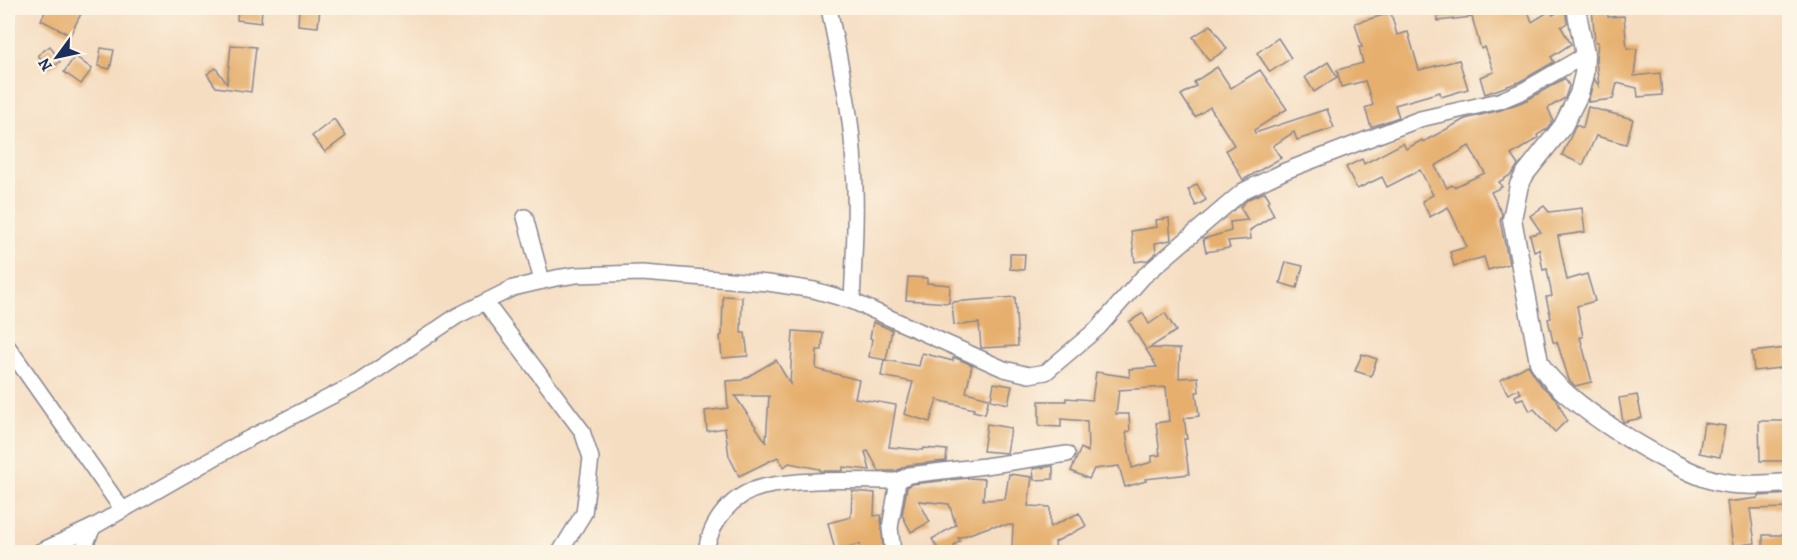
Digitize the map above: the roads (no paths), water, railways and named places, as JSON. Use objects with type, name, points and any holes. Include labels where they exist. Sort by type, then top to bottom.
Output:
[{"type":"main road","points":[[1576,8],[1585,56],[1584,74],[1579,94],[1563,126],[1522,179],[1512,219],[1539,362],[1552,380],[1603,422],[1688,471],[1724,483],[1790,483]]},
{"type":"street","points":[[829,8],[847,99],[854,166],[855,233],[852,300]]},
{"type":"street","points":[[39,552],[93,527],[122,508],[242,442],[358,382],[457,316],[513,288],[542,281],[576,275],[642,273],[768,283],[814,290],[852,300],[1004,369],[1029,375],[1046,372],[1098,328],[1143,277],[1243,191],[1285,171],[1420,119],[1499,101],[1523,91],[1585,56]]},
{"type":"street","points":[[525,217],[542,281]]},
{"type":"street","points":[[485,302],[582,431],[591,458],[584,513],[560,552]]},
{"type":"street","points":[[10,356],[122,508]]},
{"type":"street","points":[[706,552],[709,536],[722,512],[731,504],[762,487],[818,482],[898,481],[909,475],[1067,454]]},
{"type":"street","points":[[893,552],[890,528],[898,481]]},
{"type":"street","points":[[81,552],[93,527]]}]
